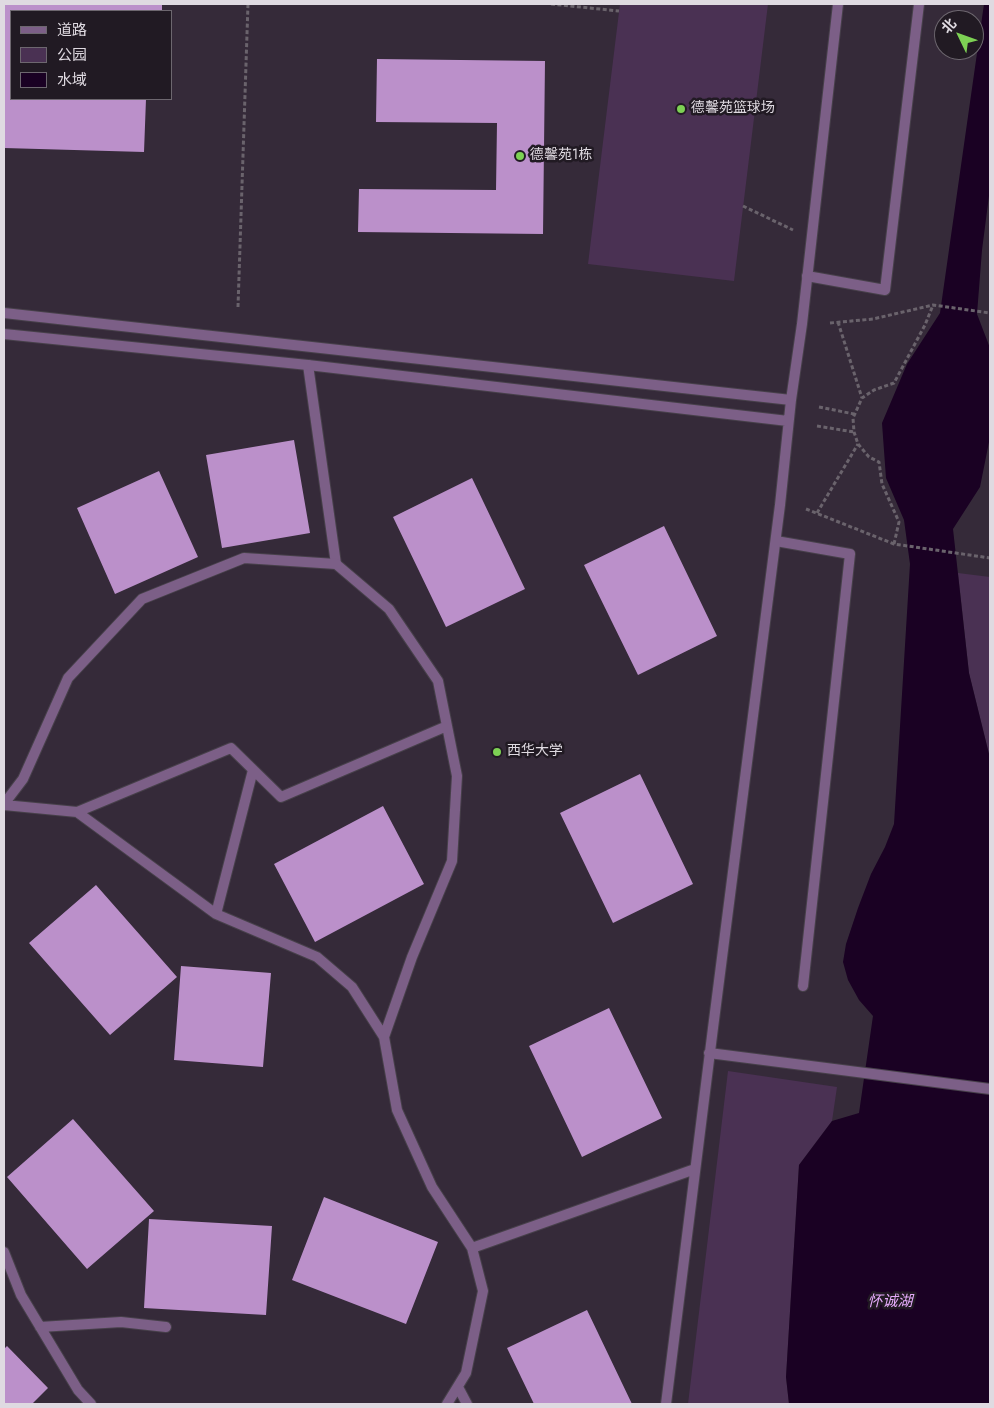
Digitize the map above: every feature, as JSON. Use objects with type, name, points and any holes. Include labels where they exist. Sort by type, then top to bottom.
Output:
[{"type":"street","points":[[666,1404],[709,1053],[776,541],[788,421],[807,276],[838,4]]},
{"type":"street","points":[[807,276],[885,290],[918,4]]},
{"type":"street","points":[[4,313],[791,400]]},
{"type":"street","points":[[4,334],[308,365],[788,421]]},
{"type":"street","points":[[308,365],[336,564]]},
{"type":"street","points":[[776,541],[850,554],[804,986]]},
{"type":"street","points":[[4,805],[23,779],[68,678],[142,599],[244,558],[336,564],[388,609],[438,681],[457,776],[452,861],[412,957],[384,1037]]},
{"type":"street","points":[[4,805],[77,812],[232,748],[282,797],[447,726]]},
{"type":"street","points":[[216,914],[253,770]]},
{"type":"street","points":[[77,812],[216,914],[317,958],[352,987],[384,1037],[397,1110],[432,1187],[472,1248],[483,1291],[466,1373],[447,1404]]},
{"type":"street","points":[[709,1053],[990,1089]]},
{"type":"street","points":[[472,1248],[695,1169]]},
{"type":"street","points":[[4,1252],[21,1295],[78,1390],[92,1404]]},
{"type":"street","points":[[40,1327],[121,1322],[166,1328]]},
{"type":"street","points":[[458,1387],[467,1404]]},
{"type":"path","points":[[238,307],[248,4]]},
{"type":"path","points":[[551,4],[620,11]]},
{"type":"path","points":[[743,206],[793,230]]},
{"type":"path","points":[[830,323],[872,318],[933,305],[990,313]]},
{"type":"path","points":[[894,544],[899,522],[882,484],[879,462],[869,457],[858,444],[854,432],[853,418],[862,398],[874,390],[894,383],[925,325],[933,305]]},
{"type":"path","points":[[838,322],[862,398]]},
{"type":"path","points":[[819,407],[854,414]]},
{"type":"path","points":[[817,426],[854,432]]},
{"type":"path","points":[[817,513],[858,444]]},
{"type":"path","points":[[806,509],[894,544],[990,558]]},
{"type":"shaded area","name":"西华大学","points":[[4,4],[990,4],[990,1404],[4,1404]]},
{"type":"green space","name":"德馨苑篮球场","points":[[620,4],[768,4],[734,281],[588,264]]},
{"type":"green space","points":[[958,573],[990,577],[990,758],[969,673]]},
{"type":"green space","points":[[728,1071],[837,1087],[832,1121],[799,1165],[786,1377],[789,1404],[688,1404]]},
{"type":"water","name":"怀诚湖","points":[[984,4],[990,4],[990,188],[982,250],[977,314],[990,348],[990,437],[980,487],[953,529],[969,673],[990,758],[990,1404],[789,1404],[786,1377],[799,1165],[832,1121],[859,1113],[873,1016],[859,1000],[848,980],[843,962],[846,944],[858,908],[894,824],[910,564],[904,520],[886,478],[882,423],[907,364],[940,313],[976,60],[984,60]]},
{"type":"building","points":[[4,4],[162,4],[162,10],[10,10],[10,100],[146,100],[144,152],[4,148]]},
{"type":"building","name":"德馨苑1栋","points":[[377,59],[545,61],[543,234],[358,232],[359,189],[496,190],[497,123],[376,122]]},
{"type":"building","points":[[294,440],[310,533],[222,548],[206,455]]},
{"type":"building","points":[[159,471],[198,557],[115,594],[77,508]]},
{"type":"building","points":[[472,478],[525,589],[446,627],[393,517]]},
{"type":"building","points":[[664,526],[717,636],[638,675],[584,565]]},
{"type":"building","points":[[640,774],[693,884],[613,923],[560,813]]},
{"type":"building","points":[[383,806],[424,884],[315,942],[274,864]]},
{"type":"building","points":[[96,885],[177,977],[110,1035],[29,943]]},
{"type":"building","points":[[181,966],[271,973],[263,1067],[174,1060]]},
{"type":"building","points":[[609,1008],[662,1118],[582,1157],[529,1046]]},
{"type":"building","points":[[73,1119],[154,1211],[87,1269],[7,1177]]},
{"type":"building","points":[[324,1197],[438,1242],[406,1324],[292,1280]]},
{"type":"building","points":[[149,1219],[272,1226],[266,1315],[144,1308]]},
{"type":"building","points":[[587,1310],[632,1404],[534,1404],[507,1348]]},
{"type":"building","points":[[7,1346],[48,1388],[32,1404],[4,1404],[4,1349]]},
{"type":"place","name":"德馨苑篮球场","points":[[681,109]]},
{"type":"place","name":"德馨苑1栋","points":[[520,156]]},
{"type":"place","name":"西华大学","points":[[497,752]]}]
